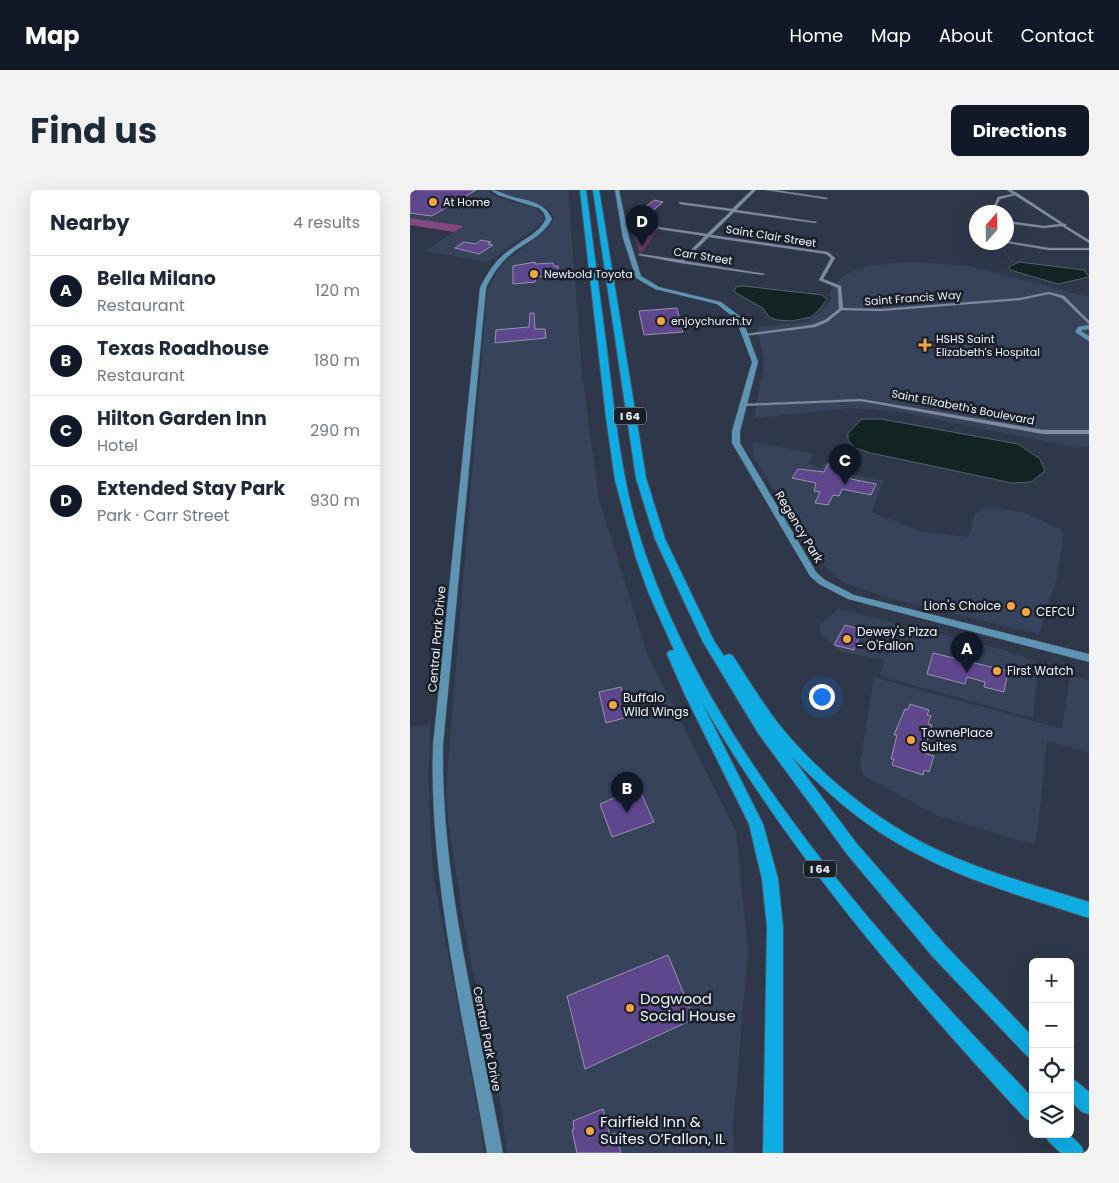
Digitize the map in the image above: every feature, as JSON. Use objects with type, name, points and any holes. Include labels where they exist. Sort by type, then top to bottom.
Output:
[{"type":"highway","name":"I 64","points":[[583,190],[616,460],[630,522],[654,595],[685,660],[716,716],[753,774],[810,856],[901,968],[967,1043],[1029,1108]]},
{"type":"highway","name":"I 64","points":[[596,190],[641,478],[660,540],[718,658],[763,729],[852,849],[932,944],[1031,1048]]},
{"type":"highway","points":[[654,595],[655,611],[691,695],[740,789],[756,824],[765,850],[775,928],[773,1153]]},
{"type":"highway","points":[[704,630],[718,642],[779,733],[838,794],[877,822],[920,848],[1010,885],[1089,910]]},
{"type":"highway","points":[[1074,1092],[1089,1105]]},
{"type":"highway","points":[[1059,1138],[1074,1153]]},
{"type":"street","name":"Central Park Drive","points":[[493,190],[502,196],[539,207],[547,212],[549,219],[541,230],[502,259],[490,273],[483,288],[438,745],[437,802],[438,831],[449,905],[495,1153]]},
{"type":"street","name":"Regency Park","points":[[617,190],[626,238],[638,277],[656,288],[707,299],[728,308],[739,318],[755,362],[736,435],[739,450],[806,565],[822,582],[851,597],[868,602],[1089,658]]},
{"type":"street","points":[[681,262],[754,190]]},
{"type":"street","points":[[768,190],[826,198]]},
{"type":"street","points":[[1009,190],[1089,242]]},
{"type":"street","points":[[996,205],[999,198],[1016,194]]},
{"type":"street","points":[[680,202],[815,222]]},
{"type":"street","points":[[1014,223],[1044,227],[1065,225]]},
{"type":"street","name":"Saint Clair Street","points":[[659,228],[827,253],[833,258],[821,280],[840,286],[841,309]]},
{"type":"street","points":[[1014,244],[1049,249],[1089,248]]},
{"type":"street","name":"Carr Street","points":[[640,255],[763,274]]},
{"type":"street","name":"Saint Francis Way","points":[[841,309],[889,309],[1020,299],[1050,293],[1063,297],[1089,322]]},
{"type":"street","points":[[746,334],[808,328],[826,321],[841,309]]},
{"type":"street","points":[[1081,315],[1086,327],[1078,332],[1088,339]]},
{"type":"street","name":"Saint Elizabeth's Boulevard","points":[[743,405],[753,408],[782,408],[834,401],[861,400],[1043,432],[1089,432]]},
{"type":"shaded area","points":[[410,190],[489,190],[489,193],[499,198],[533,207],[544,215],[543,222],[488,262],[424,251],[463,226],[410,218]]},
{"type":"shaded area","points":[[498,190],[568,190],[582,373],[599,500],[648,656],[736,831],[748,951],[733,1127],[735,1153],[507,1153],[502,1112],[466,937],[448,822],[446,786],[487,292],[500,266],[548,228],[554,219],[551,212],[544,206],[505,195]]},
{"type":"shaded area","points":[[410,218],[464,226],[454,232],[410,225]]},
{"type":"shaded area","points":[[630,219],[642,220],[659,228],[640,255]]},
{"type":"shaded area","name":"HSHS Saint Elizabeth's Hospital","points":[[912,262],[968,266],[1089,297],[1089,446],[1078,448],[907,413],[869,409],[850,408],[754,418],[764,364],[757,327],[806,322],[818,314],[831,300],[830,291],[840,279],[852,271],[873,265]]},
{"type":"shaded area","points":[[1019,262],[1084,270],[1089,277],[1058,284],[1010,270],[1009,267]]},
{"type":"shaded area","points":[[743,286],[822,295],[827,299],[811,317],[792,321],[777,320],[769,317],[763,308],[734,292],[736,287]]},
{"type":"shaded area","points":[[862,419],[881,419],[1018,444],[1040,459],[1045,471],[1031,482],[1012,483],[871,453],[855,448],[848,440],[848,433]]},
{"type":"shaded area","points":[[753,441],[814,454],[809,464],[821,468],[825,463],[837,460],[847,463],[853,467],[851,474],[884,481],[871,512],[923,532],[969,537],[975,514],[993,507],[1025,513],[1063,530],[1056,581],[1039,634],[889,598],[842,582],[814,555],[753,456]]},
{"type":"shaded area","points":[[838,609],[1004,650],[1035,661],[1038,667],[1033,718],[880,676],[884,660],[841,652],[822,635],[818,627]]},
{"type":"shaded area","points":[[1070,676],[1089,680],[1089,753],[1047,741],[1037,836],[1033,844],[938,816],[864,776],[860,763],[874,677],[1062,729]]},
{"type":"shaded area","points":[[431,724],[428,775],[433,875],[480,1121],[484,1153],[410,1153],[410,727]]},
{"type":"building","name":"At Home","points":[[413,190],[476,190],[432,216],[410,213],[410,192]]},
{"type":"building","points":[[654,200],[663,202],[645,217],[635,215]]},
{"type":"building","points":[[481,240],[491,242],[488,244],[493,245],[479,254],[455,248],[464,242],[476,244]]},
{"type":"building","name":"Newbold Toyota","points":[[535,262],[535,264],[553,263],[554,266],[558,266],[558,272],[554,272],[554,276],[536,277],[535,282],[513,284],[513,266]]},
{"type":"building","name":"enjoychurch.tv","points":[[677,308],[683,332],[644,335],[639,311]]},
{"type":"building","points":[[530,313],[534,313],[535,329],[545,329],[546,338],[495,343],[496,330],[529,327]]},
{"type":"building","points":[[840,463],[851,468],[846,478],[876,484],[871,495],[842,489],[839,496],[833,495],[828,505],[815,503],[820,492],[814,491],[816,483],[792,478],[798,469],[824,472],[828,464]]},
{"type":"building","name":"Dewey's Pizza - O'Fallon","points":[[845,625],[856,628],[855,631],[861,633],[854,650],[834,645]]},
{"type":"building","points":[[933,653],[1008,671],[1004,692],[984,687],[985,682],[967,677],[965,684],[927,674]]},
{"type":"building","name":"Buffalo Wild Wings","points":[[621,687],[628,717],[606,723],[599,692]]},
{"type":"building","name":"TownePlace Suites","points":[[910,704],[929,710],[927,715],[931,716],[928,724],[932,725],[924,753],[934,756],[929,772],[924,770],[923,775],[892,765],[894,759],[891,759],[897,735],[894,735],[905,709],[908,710]]},
{"type":"building","points":[[641,793],[654,822],[612,837],[600,804],[623,794],[624,799]]},
{"type":"building","name":"Dogwood Social House","points":[[668,955],[694,1019],[585,1069],[567,996]]},
{"type":"building","name":"Fairfield Inn & Suites O’Fallon, IL","points":[[603,1109],[610,1135],[616,1133],[621,1153],[577,1153],[572,1130],[574,1129],[573,1121]]},
{"type":"place","name":"At Home","points":[[433,202]]},
{"type":"place","name":"Extended Stay Park","points":[[642,246]]},
{"type":"place","name":"Newbold Toyota","points":[[534,274]]},
{"type":"place","name":"enjoychurch.tv","points":[[661,321]]},
{"type":"place","name":"HSHS Saint Elizabeth's Hospital","points":[[925,345]]},
{"type":"place","name":"Hilton Garden Inn","points":[[845,485]]},
{"type":"place","name":"Lion's Choice","points":[[1011,606]]},
{"type":"place","name":"CEFCU","points":[[1026,612]]},
{"type":"place","name":"Dewey's Pizza - O'Fallon","points":[[847,639]]},
{"type":"place","name":"First Watch","points":[[997,671]]},
{"type":"place","name":"Bella Milano","points":[[967,673]]},
{"type":"place","name":"Buffalo Wild Wings","points":[[613,705]]},
{"type":"place","name":"TownePlace Suites","points":[[911,740]]},
{"type":"place","name":"Texas Roadhouse","points":[[627,813]]},
{"type":"place","name":"Dogwood Social House","points":[[630,1008]]},
{"type":"place","name":"Fairfield Inn & Suites O’Fallon, IL","points":[[590,1131]]}]
